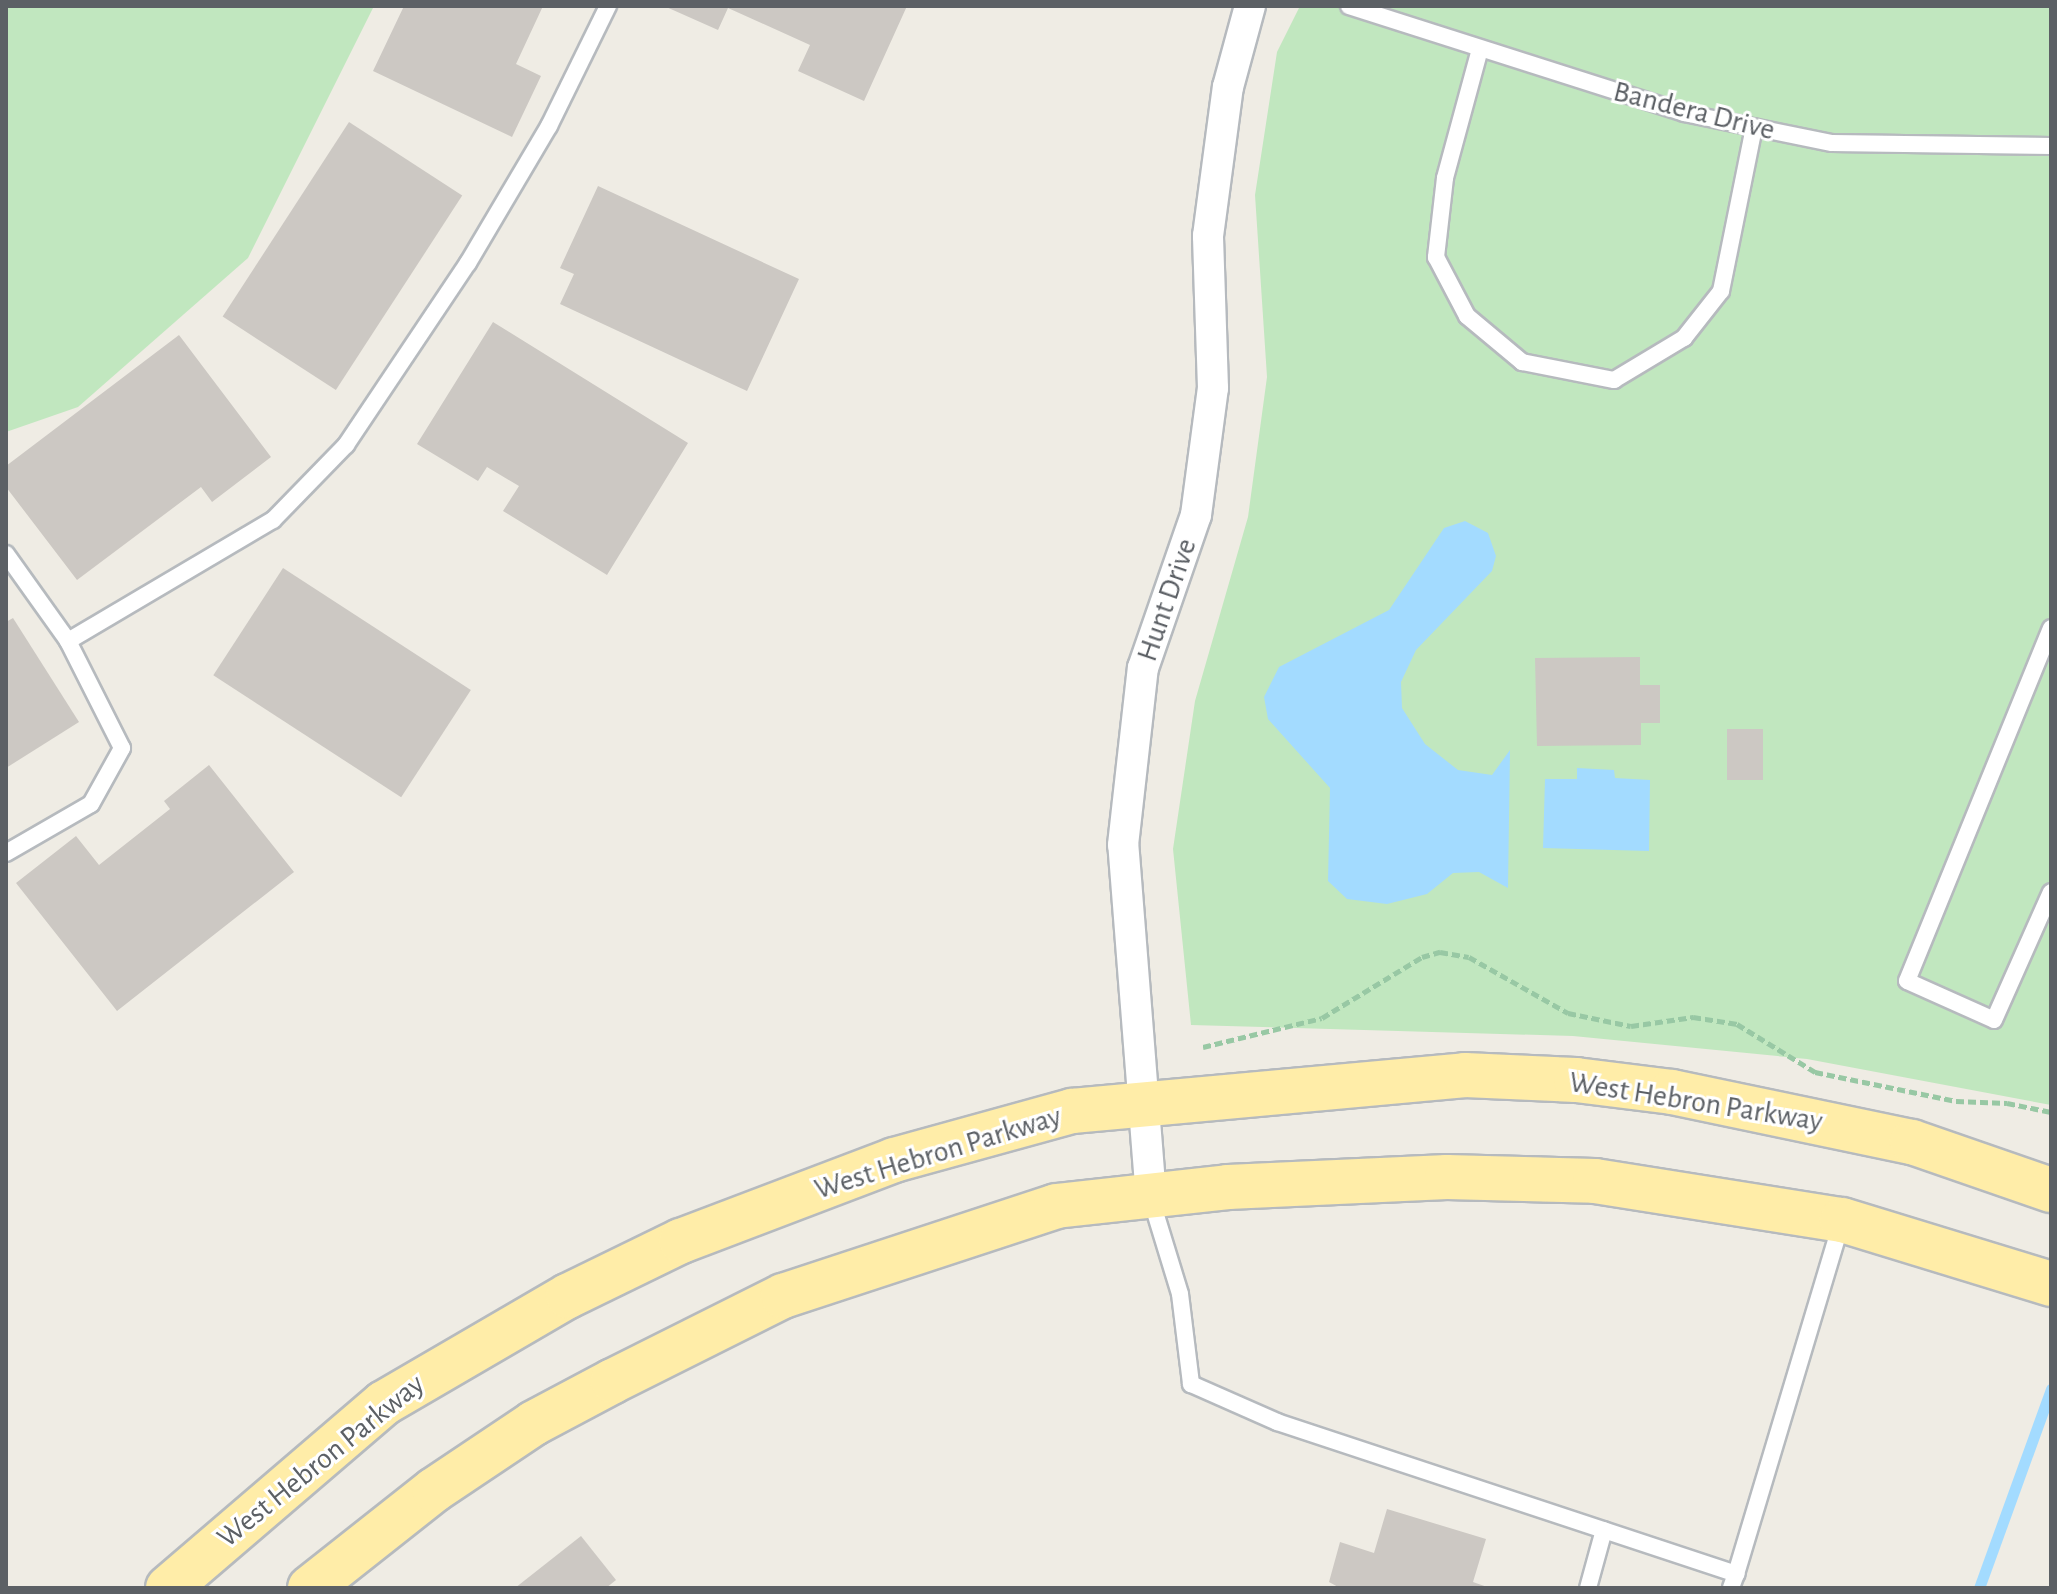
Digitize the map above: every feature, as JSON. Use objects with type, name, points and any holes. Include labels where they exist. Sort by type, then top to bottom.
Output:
[{"type":"main road","name":"West Hebron Parkway","points":[[168,1588],[384,1403],[568,1296],[681,1241],[894,1160],[1072,1111],[1143,1102],[1465,1075],[1576,1080],[1672,1092],[1912,1142],[2048,1181]]},
{"type":"main road","points":[[332,1581],[434,1490],[534,1423],[783,1296],[1056,1206],[1228,1187],[1524,1175],[1677,1190],[1842,1220],[2051,1284]]},
{"type":"street","name":"Hunt Drive","points":[[1151,1197],[1123,845],[1143,668],[1196,515],[1213,388],[1208,236],[1228,87],[1250,6]]},
{"type":"lane","points":[[68,641],[273,520],[346,445],[468,263],[549,126],[608,6]]},
{"type":"lane","name":"Bandera Drive","points":[[1349,6],[1684,113],[1832,143],[2051,146]]},
{"type":"lane","points":[[1480,49],[1445,178],[1436,257],[1467,316],[1522,362],[1614,380],[1684,338],[1721,291],[1754,127]]},
{"type":"lane","points":[[6,554],[68,641],[122,748],[91,804],[6,853]]},
{"type":"lane","points":[[2051,628],[1907,981],[1994,1020],[2051,892]]},
{"type":"lane","points":[[1151,1197],[1180,1294],[1191,1384],[1277,1422],[1604,1530],[1734,1581],[1842,1220]]},
{"type":"lane","points":[[1588,1588],[1604,1530]]},
{"type":"path","points":[[1203,1047],[1322,1018],[1422,957],[1440,952],[1469,957],[1568,1013],[1631,1026],[1693,1017],[1737,1024],[1815,1072],[1956,1101],[2007,1103],[2051,1112]]},
{"type":"green space","points":[[6,6],[374,6],[248,258],[78,407],[6,432]]},
{"type":"green space","points":[[1300,6],[2051,6],[2051,1105],[1807,1059],[1573,1036],[1191,1025],[1173,849],[1195,701],[1248,517],[1267,377],[1255,195],[1277,52]]},
{"type":"water","points":[[1465,521],[1488,533],[1496,556],[1492,571],[1416,650],[1401,682],[1402,708],[1425,744],[1458,770],[1492,775],[1510,750],[1508,888],[1479,872],[1453,873],[1427,894],[1387,904],[1347,899],[1328,881],[1330,788],[1268,719],[1264,697],[1279,667],[1389,610],[1444,528]]},
{"type":"water","points":[[1577,768],[1614,770],[1615,778],[1650,780],[1649,851],[1543,848],[1545,779],[1577,779]]},
{"type":"building","points":[[404,6],[543,6],[516,64],[541,76],[512,137],[373,71]]},
{"type":"building","points":[[664,6],[907,6],[864,101],[798,71],[810,45],[728,8],[718,30]]},
{"type":"building","points":[[349,122],[462,196],[336,390],[223,317]]},
{"type":"building","points":[[598,186],[799,279],[747,391],[560,304],[574,274],[560,268]]},
{"type":"building","points":[[493,322],[688,443],[607,575],[503,511],[519,486],[487,467],[478,481],[417,444]]},
{"type":"building","points":[[179,335],[271,457],[212,502],[201,487],[77,580],[6,487],[6,466]]},
{"type":"building","points":[[283,568],[471,690],[401,797],[213,675]]},
{"type":"building","points":[[13,618],[79,722],[6,768],[6,622]]},
{"type":"building","points":[[1640,657],[1640,685],[1660,685],[1660,723],[1641,723],[1641,745],[1537,746],[1535,658]]},
{"type":"building","points":[[1727,729],[1763,729],[1763,780],[1727,780]]},
{"type":"building","points":[[209,765],[294,872],[117,1011],[16,883],[76,836],[99,865],[170,809],[164,801]]},
{"type":"building","points":[[1387,1509],[1486,1539],[1473,1582],[1490,1588],[1340,1588],[1329,1582],[1340,1542],[1374,1553]]},
{"type":"building","points":[[581,1536],[616,1580],[606,1588],[515,1588]]},
{"type":"waterway","points":[[1979,1588],[2051,1389]]}]
